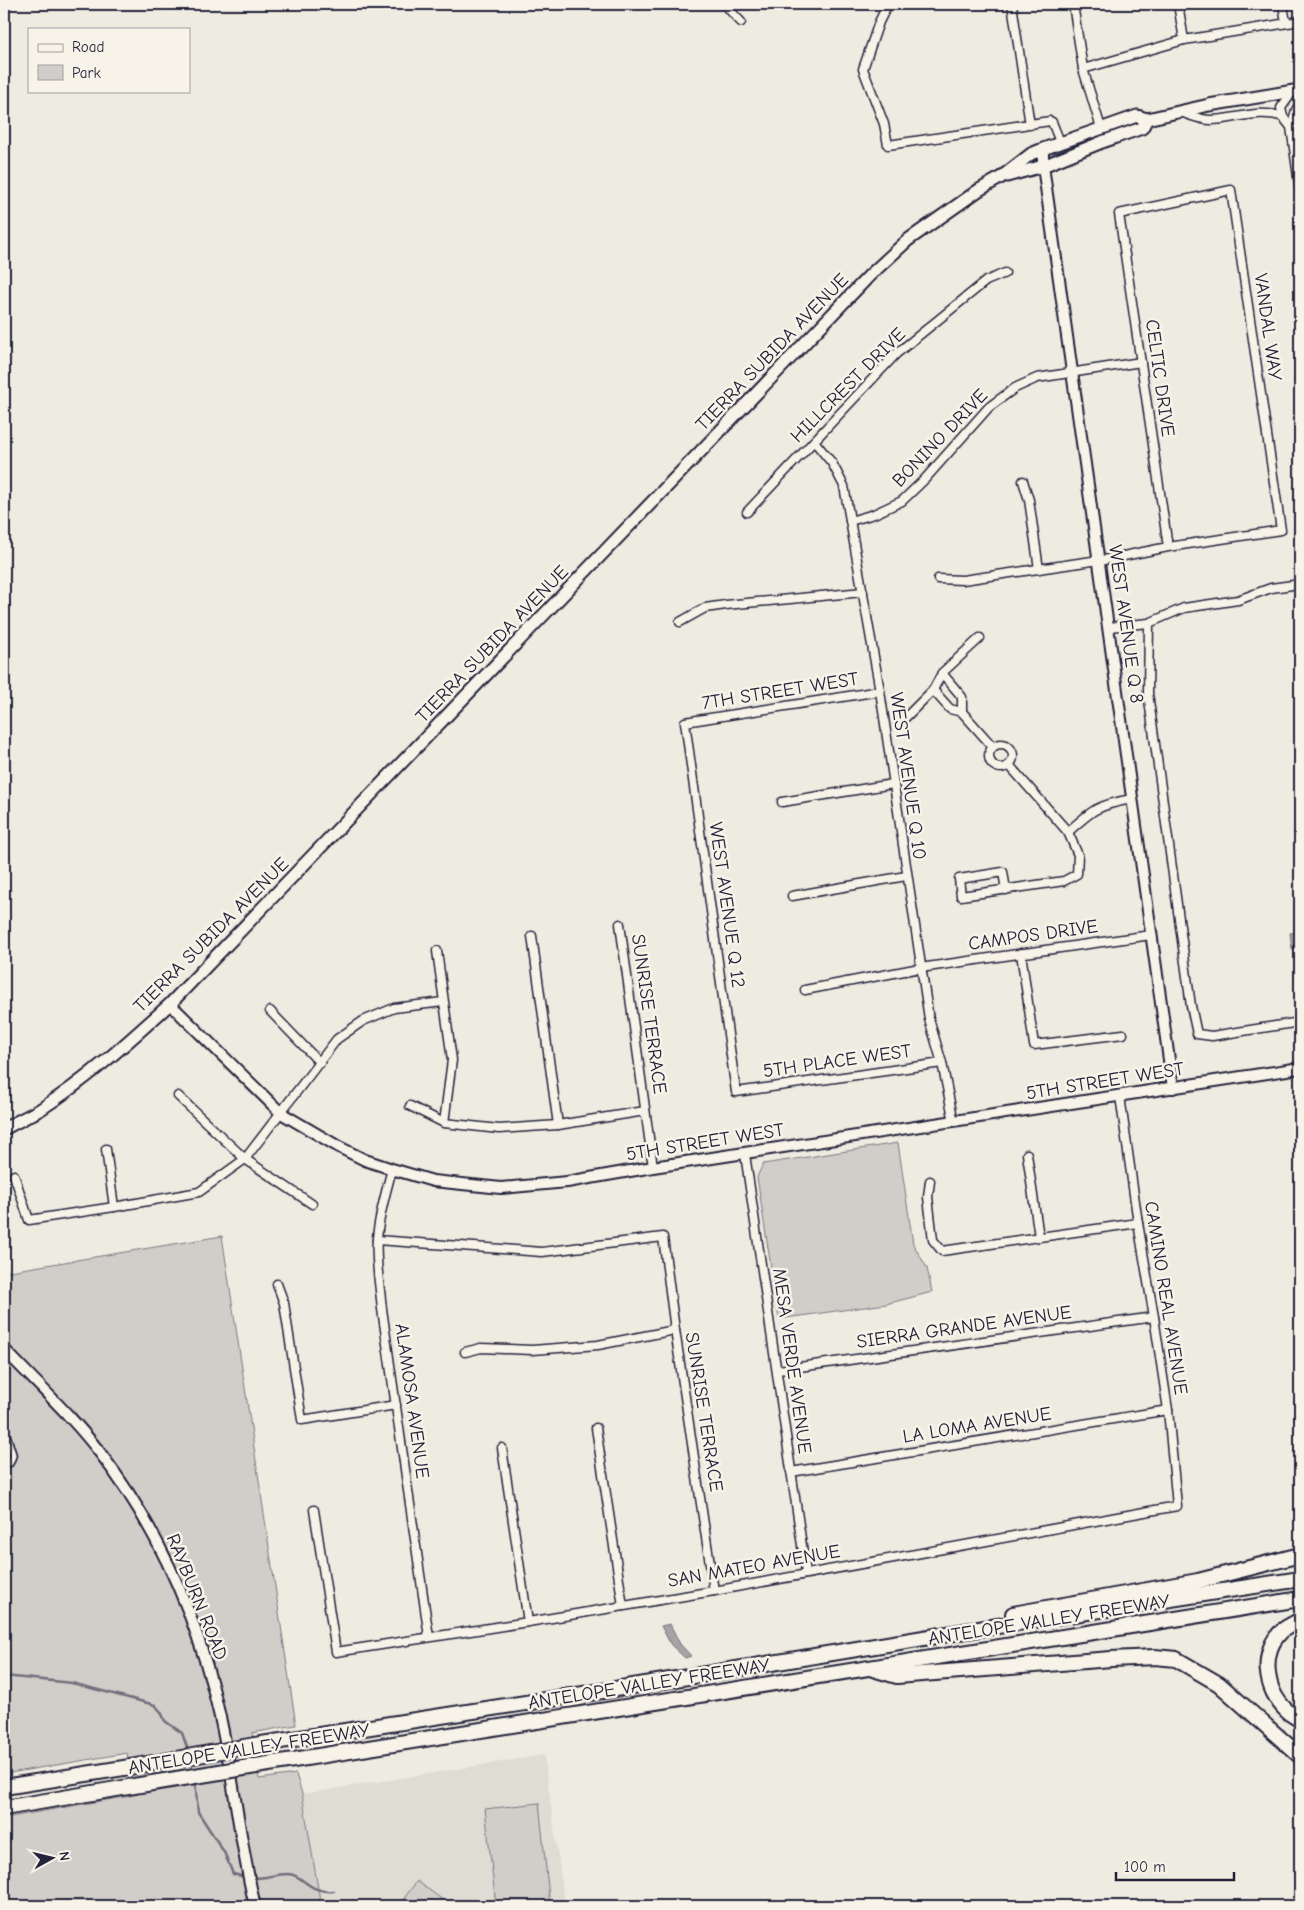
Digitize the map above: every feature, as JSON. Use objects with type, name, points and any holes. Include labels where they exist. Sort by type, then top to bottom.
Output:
[{"type":"highway","points":[[966,1630],[994,1618],[1198,1581],[1300,1555]]},
{"type":"highway","name":"ANTELOPE VALLEY FREEWAY","points":[[4,1787],[255,1745],[609,1690],[966,1630],[1300,1580]]},
{"type":"highway","name":"ANTELOPE VALLEY FREEWAY","points":[[4,1808],[1300,1599]]},
{"type":"highway","points":[[1300,1620],[1283,1630],[1272,1646],[1266,1666],[1271,1687],[1279,1701],[1288,1712],[1300,1720]]},
{"type":"highway","points":[[867,1668],[898,1676],[1111,1659],[1155,1657],[1176,1659],[1218,1684],[1300,1756]]},
{"type":"highway","points":[[1253,1713],[1300,1744]]},
{"type":"main road","name":"TIERRA SUBIDA AVENUE","points":[[4,1129],[41,1109],[117,1052],[170,1004],[870,275],[908,240],[979,190],[1000,178],[1031,154],[1060,142],[1137,116],[1147,119],[1297,91]]},
{"type":"main road","name":"TIERRA SUBIDA AVENUE","points":[[1000,178],[1043,166],[1142,128],[1147,119]]},
{"type":"street","points":[[724,4],[741,22]]},
{"type":"street","points":[[888,4],[879,22],[863,69],[884,124],[888,145],[1052,122],[1060,142]]},
{"type":"street","points":[[1012,4],[1030,124]]},
{"type":"street","points":[[1073,4],[1083,69],[1100,128]]},
{"type":"street","points":[[1178,4],[1184,40]]},
{"type":"street","points":[[1283,4],[1286,23]]},
{"type":"street","points":[[1083,69],[1184,40],[1300,21]]},
{"type":"street","points":[[1291,127],[1283,117],[1281,108],[1297,91]]},
{"type":"street","points":[[1300,104],[1296,110],[1291,127],[1300,190]]},
{"type":"street","points":[[1178,112],[1211,120],[1275,114],[1283,117]]},
{"type":"street","name":"WEST AVENUE Q 8","points":[[1043,149],[1043,166],[1173,1088]]},
{"type":"street","name":"CELTIC DRIVE","points":[[1168,547],[1119,214],[1231,190]]},
{"type":"street","name":"VANDAL WAY","points":[[1168,547],[1281,530],[1231,190]]},
{"type":"street","name":"HILLCREST DRIVE","points":[[747,512],[896,354],[986,281],[1005,273]]},
{"type":"street","name":"BONINO DRIVE","points":[[850,521],[874,514],[902,501],[925,479],[989,407],[1015,388],[1038,378],[1141,362]]},
{"type":"street","name":"WEST AVENUE Q 10","points":[[814,442],[832,462],[844,486],[880,691],[920,968],[929,1019],[942,1063],[954,1122]]},
{"type":"street","points":[[1022,481],[1029,500],[1039,569]]},
{"type":"street","points":[[938,579],[963,580],[1099,560],[1168,547]]},
{"type":"street","points":[[1109,626],[1149,623],[1184,608],[1238,600],[1271,588],[1300,584]]},
{"type":"street","points":[[680,622],[705,608],[863,592]]},
{"type":"street","points":[[1149,623],[1148,693],[1191,1006],[1197,1034],[1212,1036],[1300,1022]]},
{"type":"street","points":[[899,724],[933,690],[942,673],[980,638]]},
{"type":"street","points":[[942,673],[962,696],[962,712]]},
{"type":"street","points":[[933,690],[950,708],[962,712],[993,747]]},
{"type":"street","name":"7TH STREET WEST","points":[[685,722],[880,691]]},
{"type":"street","name":"WEST AVENUE Q 12","points":[[685,722],[736,1092]]},
{"type":"street","points":[[1003,744],[1009,747],[1013,758],[1009,765],[999,768],[992,765],[989,754],[993,747],[1003,744]]},
{"type":"street","points":[[1006,890],[1003,872],[959,879],[962,896],[1006,890],[1064,881],[1078,874],[1078,855],[1068,832],[1009,765]]},
{"type":"street","points":[[782,802],[893,784]]},
{"type":"street","points":[[1068,832],[1086,816],[1106,803],[1132,799]]},
{"type":"street","points":[[792,896],[906,876]]},
{"type":"street","name":"SUNRISE TERRACE","points":[[620,924],[652,1167]]},
{"type":"street","name":"CAMPOS DRIVE","points":[[805,990],[920,968],[1151,934]]},
{"type":"street","points":[[532,936],[558,1125]]},
{"type":"street","points":[[437,950],[452,1060],[444,1123]]},
{"type":"street","points":[[1021,953],[1034,1045],[1124,1034]]},
{"type":"street","points":[[14,1175],[29,1220],[199,1192],[245,1159],[320,1064],[337,1039],[363,1021],[394,1008],[444,1002]]},
{"type":"street","name":"5TH STREET WEST","points":[[170,1004],[281,1113],[338,1146],[365,1160],[392,1170],[433,1181],[501,1188],[567,1182],[652,1167],[1300,1068]]},
{"type":"street","points":[[270,1011],[320,1064]]},
{"type":"street","points":[[1300,1037],[1300,1048]]},
{"type":"street","name":"5TH PLACE WEST","points":[[736,1092],[942,1063]]},
{"type":"street","points":[[178,1096],[245,1159],[312,1204]]},
{"type":"street","name":"CAMINO REAL AVENUE","points":[[1120,1096],[1168,1410],[1177,1506]]},
{"type":"street","points":[[410,1106],[444,1123],[499,1129],[558,1125],[645,1111]]},
{"type":"street","points":[[106,1149],[114,1207]]},
{"type":"street","name":"MESA VERDE AVENUE","points":[[745,1154],[778,1370],[806,1573]]},
{"type":"street","points":[[1027,1154],[1039,1237]]},
{"type":"street","name":"ALAMOSA AVENUE","points":[[392,1170],[383,1202],[377,1240],[381,1299],[429,1638]]},
{"type":"street","points":[[930,1181],[928,1196],[934,1240],[942,1251],[1138,1223]]},
{"type":"street","name":"SUNRISE TERRACE","points":[[377,1240],[542,1252],[662,1237],[714,1591]]},
{"type":"street","points":[[277,1284],[284,1303],[302,1420],[396,1405]]},
{"type":"street","name":"SIERRA GRANDE AVENUE","points":[[778,1370],[1154,1317]]},
{"type":"street","points":[[465,1352],[481,1348],[532,1350],[598,1345],[675,1330]]},
{"type":"street","name":"RAYBURN ROAD","points":[[4,1349],[73,1420],[102,1454],[137,1506],[171,1570],[195,1630],[213,1687],[221,1719],[248,1877],[255,1906]]},
{"type":"street","name":"LA LOMA AVENUE","points":[[791,1472],[1168,1410]]},
{"type":"street","points":[[4,1426],[13,1455],[10,1463],[4,1465]]},
{"type":"street","points":[[596,1428],[623,1606]]},
{"type":"street","points":[[502,1448],[528,1622]]},
{"type":"street","name":"SAN MATEO AVENUE","points":[[314,1510],[336,1652],[714,1591],[1177,1506]]},
{"type":"shaded area","points":[[1300,922],[1299,948],[1292,949],[1290,933],[1295,932],[1294,923]]},
{"type":"shaded area","points":[[670,1624],[680,1644],[691,1656],[685,1658],[671,1645],[661,1626]]},
{"type":"shaded area","points":[[544,1755],[565,1906],[321,1906],[302,1794]]},
{"type":"green space","points":[[898,1143],[913,1244],[927,1268],[932,1292],[886,1304],[779,1319],[757,1177],[763,1164]]},
{"type":"green space","points":[[222,1236],[296,1725],[252,1733],[257,1768],[259,1779],[296,1774],[302,1794],[321,1906],[4,1906],[4,1818],[135,1795],[127,1753],[4,1774],[4,1272]]},
{"type":"green space","points":[[539,1803],[550,1906],[496,1906],[485,1809]]},
{"type":"green space","points":[[417,1881],[451,1906],[410,1906],[402,1901]]},
{"type":"waterway","points":[[4,1676],[72,1683],[155,1705],[165,1721],[182,1733],[189,1753]]},
{"type":"waterway","points":[[191,1761],[193,1772]]},
{"type":"waterway","points":[[195,1780],[198,1812],[224,1852],[233,1874],[246,1877]]},
{"type":"waterway","points":[[251,1878],[287,1874],[298,1877],[318,1890],[334,1891]]}]
